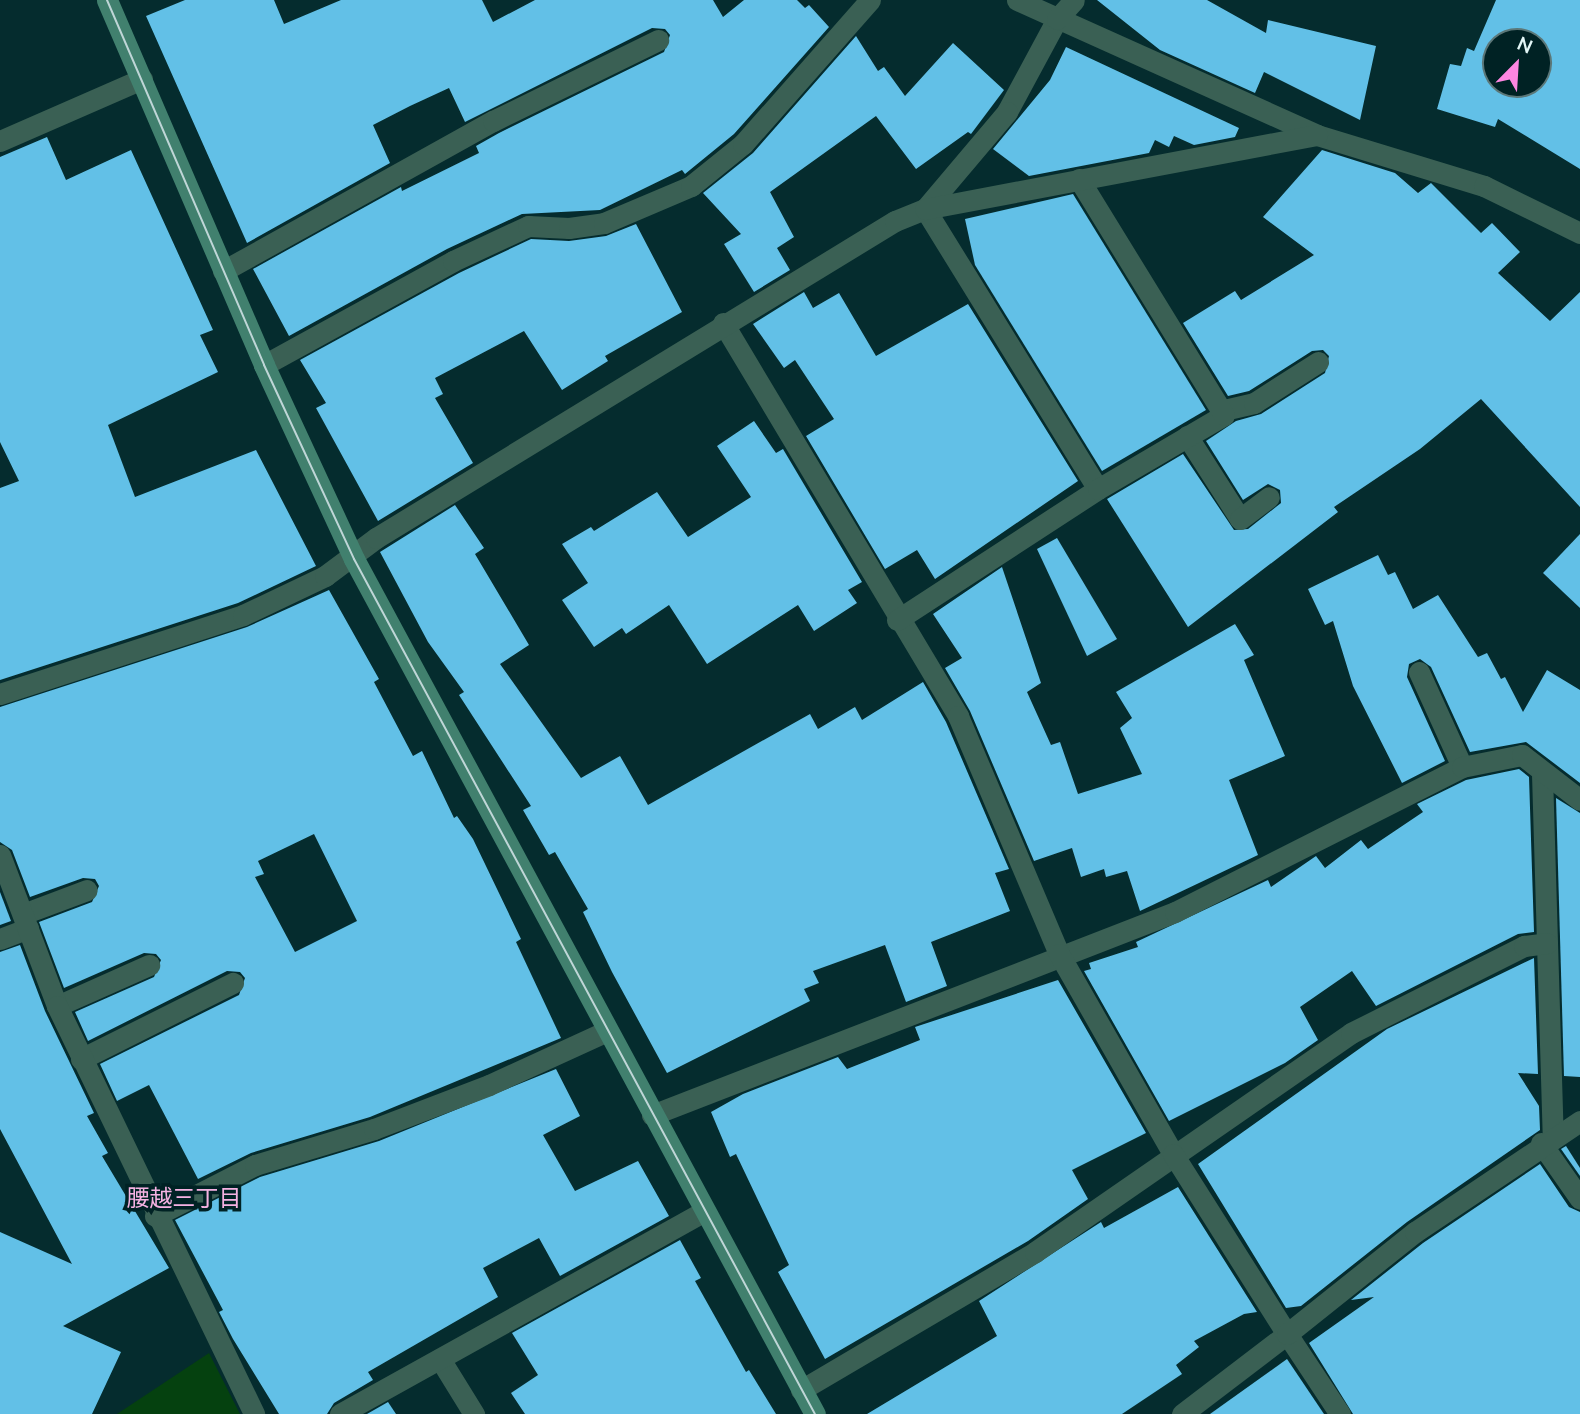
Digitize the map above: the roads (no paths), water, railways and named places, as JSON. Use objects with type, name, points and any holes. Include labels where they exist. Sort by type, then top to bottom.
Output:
[{"type":"street","points":[[107,0],[264,365],[354,559],[815,1414]]},
{"type":"street","points":[[264,365],[453,261],[528,226],[569,228],[604,223],[691,186],[743,144],[870,0]]},
{"type":"street","points":[[1017,0],[1317,135],[1484,186],[1580,233]]},
{"type":"street","points":[[925,209],[1007,112],[1058,19],[1074,0]]},
{"type":"street","points":[[223,271],[492,121],[658,40]]},
{"type":"street","points":[[0,141],[142,79]]},
{"type":"street","points":[[0,694],[243,615],[354,559],[376,538],[723,323],[895,221],[925,209],[1317,135]]},
{"type":"street","points":[[897,620],[1098,489],[1224,415],[1224,410],[1079,179]]},
{"type":"street","points":[[925,209],[1098,489]]},
{"type":"street","points":[[723,323],[897,620],[958,716],[1059,954],[1173,1154],[1339,1414]]},
{"type":"street","points":[[1224,410],[1254,403],[1318,362]]},
{"type":"street","points":[[1187,436],[1240,519],[1269,498]]},
{"type":"street","points":[[1419,672],[1462,767]]},
{"type":"street","points":[[652,1115],[1059,954],[1175,912],[1462,767],[1522,755],[1542,774],[1580,800]]},
{"type":"street","points":[[1542,774],[1547,943],[1547,1139],[1580,1199]]},
{"type":"street","points":[[0,855],[57,1006],[155,1216],[254,1414]]},
{"type":"street","points":[[0,939],[25,921],[87,890]]},
{"type":"street","points":[[801,1390],[1035,1252],[1351,1033],[1511,952],[1547,943]]},
{"type":"street","points":[[57,1006],[149,965]]},
{"type":"street","points":[[82,1059],[233,983]]},
{"type":"street","points":[[155,1216],[255,1165],[438,1104],[607,1031]]},
{"type":"street","points":[[1182,1414],[1415,1231],[1547,1139],[1579,1123]]},
{"type":"street","points":[[340,1414],[704,1211]]},
{"type":"street","points":[[440,1359],[474,1414]]},
{"type":"tram line","points":[[107,0],[264,365],[354,559],[815,1414]]},
{"type":"district","name":"腰越三丁目","points":[[184,1199]]}]
